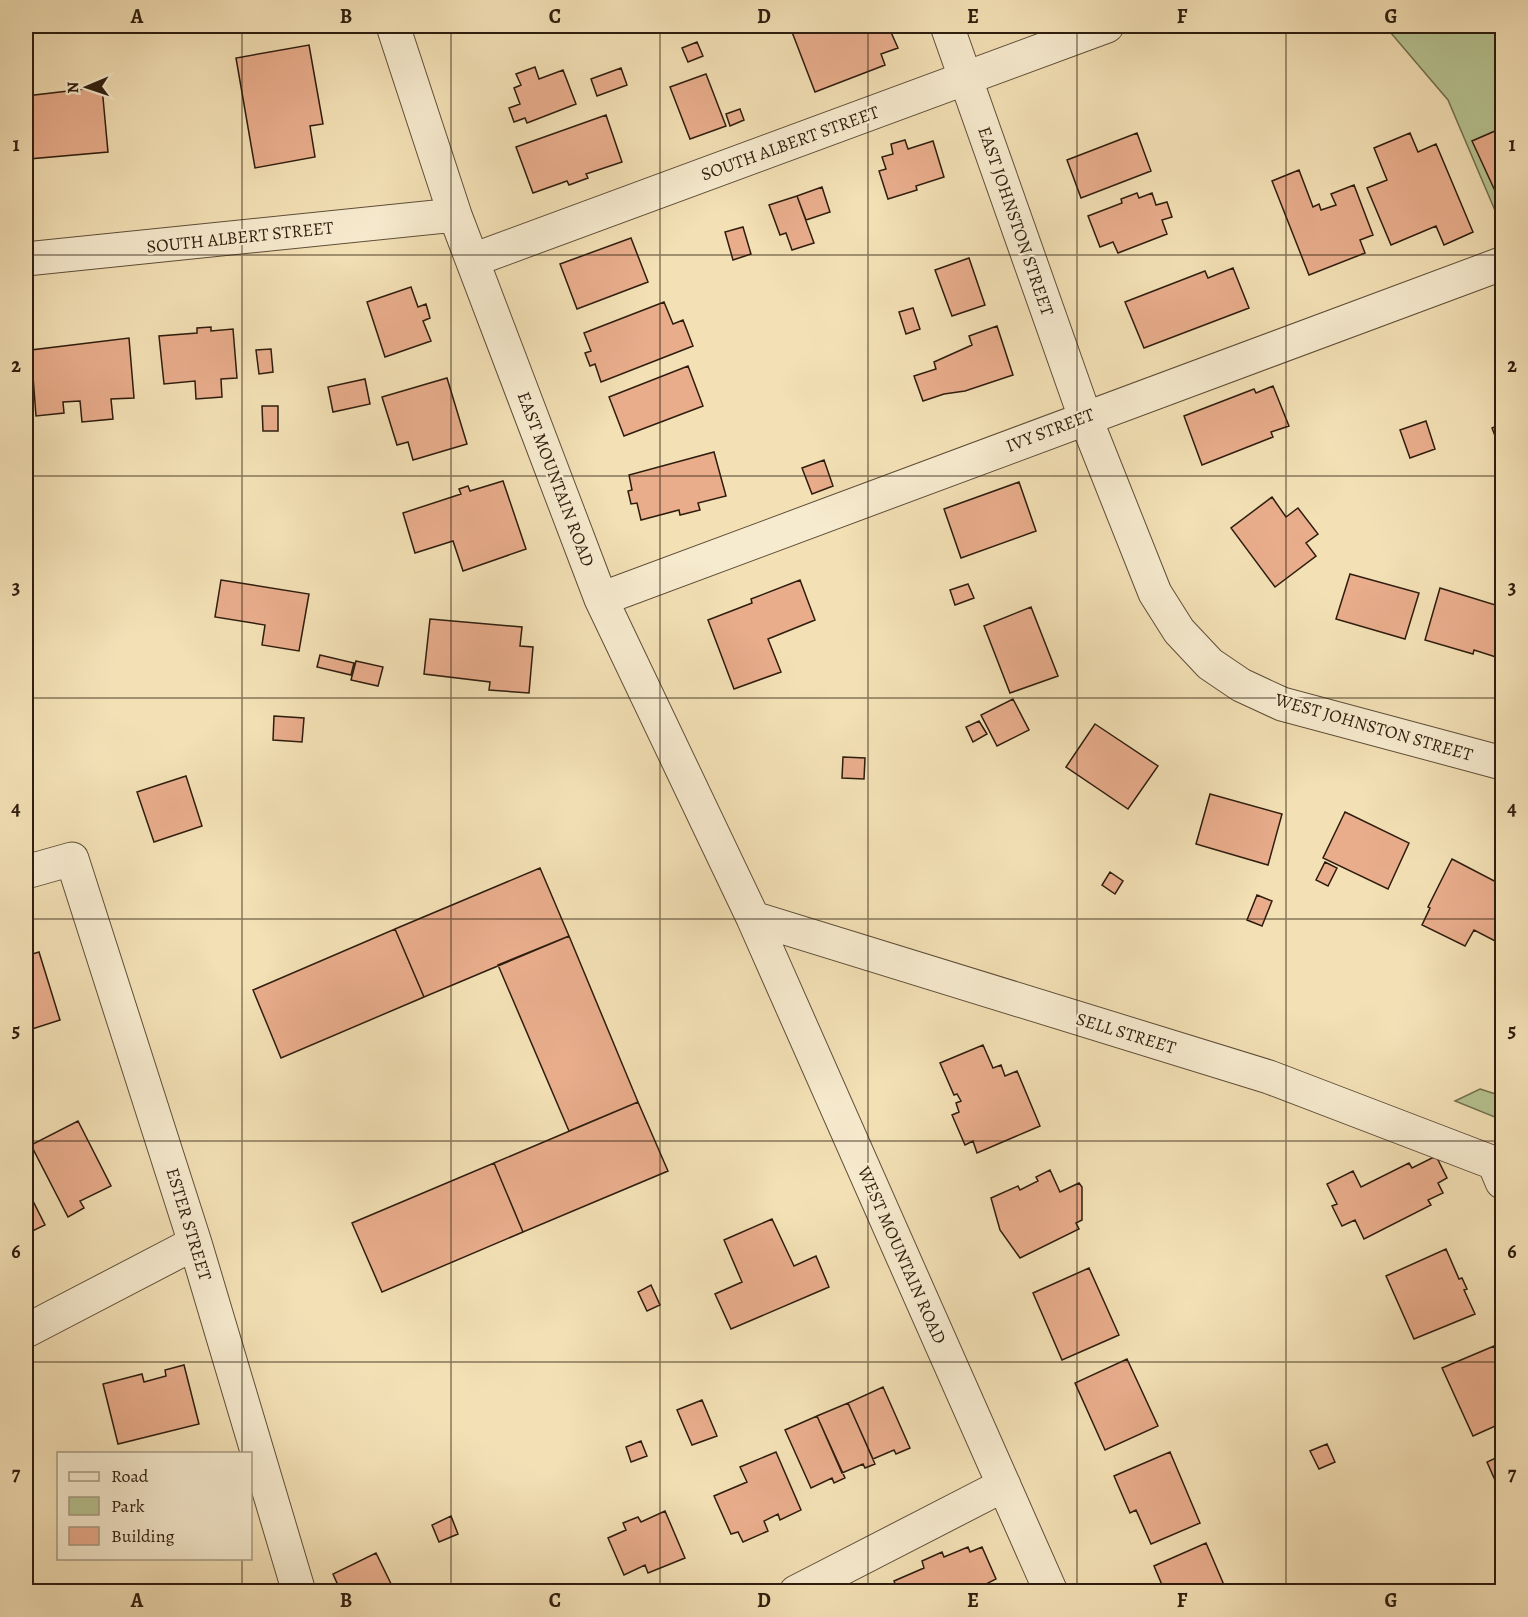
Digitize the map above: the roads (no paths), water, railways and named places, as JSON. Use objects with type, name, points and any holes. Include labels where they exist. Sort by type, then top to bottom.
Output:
[{"type":"street","name":"EAST MOUNTAIN ROAD","points":[[393,26],[455,215],[601,599],[753,918]]},
{"type":"street","name":"EAST JOHNSTON STREET","points":[[947,26],[1085,417]]},
{"type":"street","name":"SOUTH ALBERT STREET","points":[[473,260],[1107,26]]},
{"type":"street","name":"SOUTH ALBERT STREET","points":[[26,260],[455,215]]},
{"type":"street","name":"IVY STREET","points":[[601,599],[1501,264]]},
{"type":"street","name":"WEST JOHNSTON STREET","points":[[1085,417],[1155,593],[1179,632],[1210,664],[1241,685],[1282,704],[1503,763]]},
{"type":"street","name":"ESTER STREET","points":[[26,872],[72,859],[195,1243],[299,1592]]},
{"type":"street","name":"SELL STREET","points":[[753,918],[1269,1077],[1498,1173]]},
{"type":"street","name":"WEST MOUNTAIN ROAD","points":[[753,918],[1051,1592]]},
{"type":"street","points":[[26,1331],[195,1243]]},
{"type":"street","points":[[796,1592],[1004,1485]]}]
